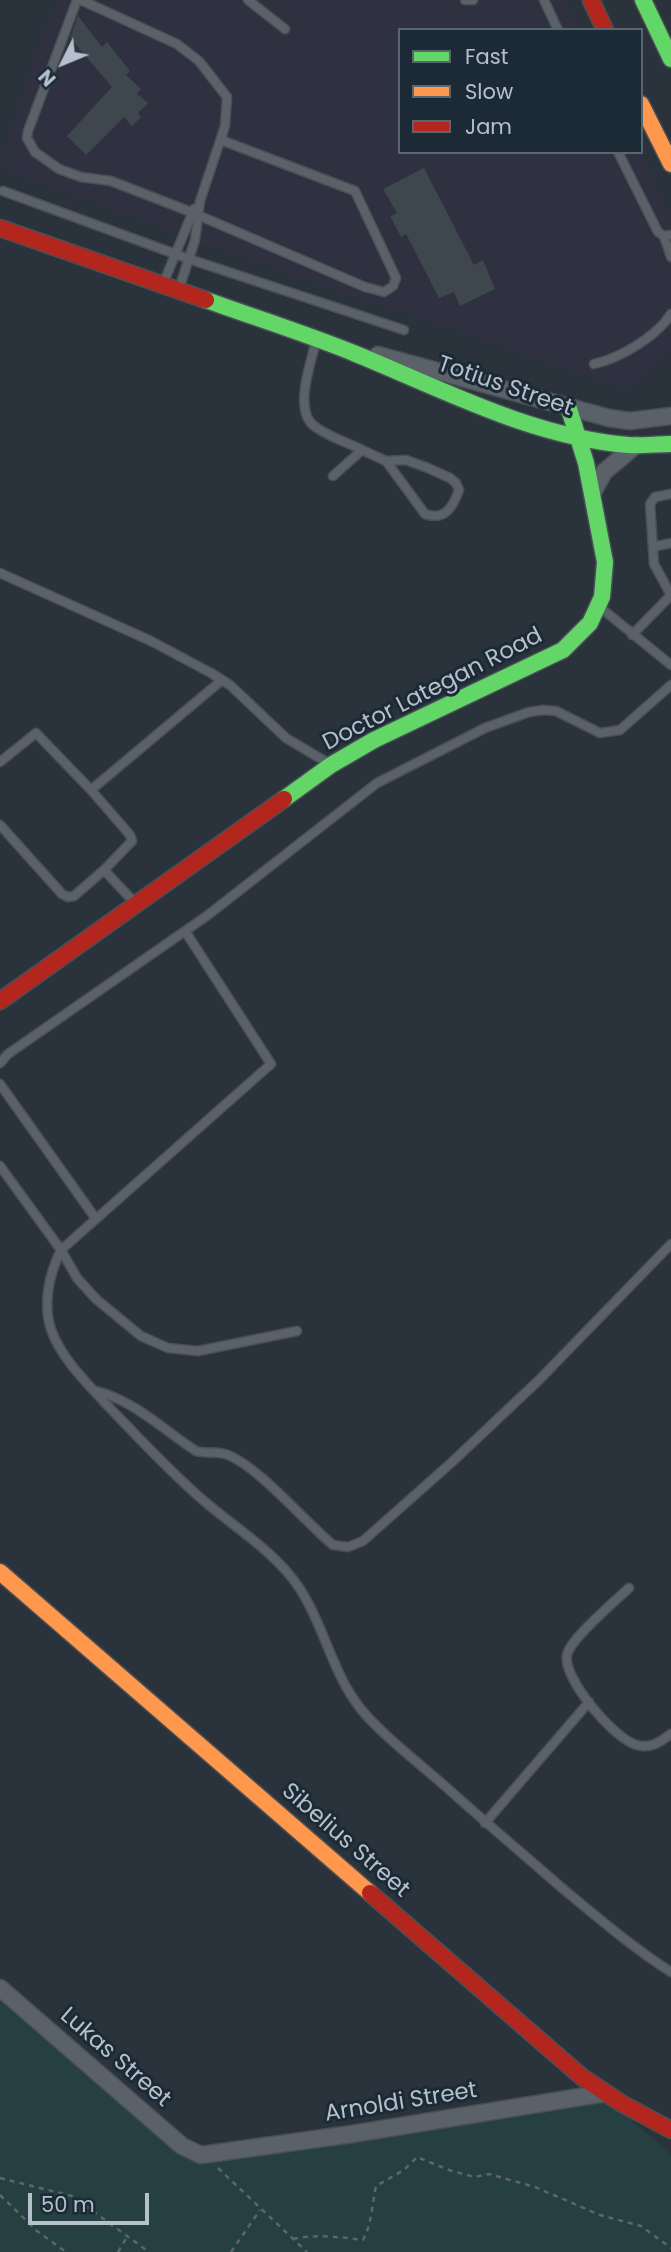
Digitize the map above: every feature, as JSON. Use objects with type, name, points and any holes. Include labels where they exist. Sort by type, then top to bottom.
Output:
[{"type":"street","points":[[591,0],[604,28]]},
{"type":"street","points":[[643,0],[671,59]]},
{"type":"street","points":[[657,0],[671,27]]},
{"type":"street","points":[[643,108],[671,164]]},
{"type":"street","name":"Totius Street","points":[[0,228],[324,341],[462,399],[581,437],[636,445],[671,444]]},
{"type":"street","name":"Totius Street","points":[[324,341],[427,366],[609,418],[630,421],[671,416]]},
{"type":"street","name":"Doctor Lategan Road","points":[[0,1001],[331,765],[374,740],[563,650],[585,629],[598,606],[604,588],[606,566],[581,437],[569,408]]},
{"type":"street","points":[[581,437],[609,418]]},
{"type":"street","points":[[592,494],[604,472],[636,445]]},
{"type":"street","name":"Sibelius Street","points":[[0,1572],[570,2066],[605,2094],[671,2130]]},
{"type":"street","name":"Lukas Street","points":[[0,1988],[182,2146],[204,2155]]},
{"type":"street","name":"Arnoldi Street","points":[[204,2155],[605,2094]]},
{"type":"lane","points":[[171,288],[175,253],[195,214],[200,201],[225,127],[228,102],[223,90],[199,61],[177,44],[79,0],[28,131],[27,138],[35,152],[60,169],[81,177],[111,181],[195,214],[370,289],[384,292],[395,282],[396,278],[355,191],[221,140]]},
{"type":"lane","points":[[248,0],[285,29]]},
{"type":"lane","points":[[465,0],[473,0]]},
{"type":"lane","points":[[544,0],[557,28]]},
{"type":"lane","points":[[619,154],[657,232],[667,236],[671,257]]},
{"type":"lane","points":[[3,191],[189,259],[404,330]]},
{"type":"lane","points":[[171,288],[189,259],[195,214]]},
{"type":"lane","points":[[594,364],[610,360],[635,346],[671,314]]},
{"type":"lane","points":[[324,341],[304,393],[306,416],[313,425],[386,461],[406,460],[450,478],[459,490],[455,503],[443,516],[425,514],[386,461]]},
{"type":"lane","points":[[333,476],[362,450]]},
{"type":"lane","points":[[632,635],[671,595],[656,570],[650,504],[655,497],[671,494]]},
{"type":"lane","points":[[653,547],[671,543]]},
{"type":"lane","points":[[0,573],[151,642],[222,680],[286,738],[331,765]]},
{"type":"lane","points":[[598,606],[671,665]]},
{"type":"lane","points":[[91,790],[222,680]]},
{"type":"lane","points":[[0,1063],[8,1054],[230,899],[377,783],[485,727],[543,710],[564,713],[596,731],[612,732],[626,726],[671,685]]},
{"type":"lane","points":[[0,762],[36,733],[91,790],[130,835],[132,841],[104,870],[74,896],[68,898],[0,825]]},
{"type":"lane","points":[[104,870],[136,904]]},
{"type":"lane","points":[[185,931],[271,1064],[61,1250],[52,1269],[49,1286],[50,1325],[58,1345],[94,1391],[190,1488],[290,1575],[303,1593],[345,1686],[360,1708],[485,1823],[638,1951],[671,1972]]},
{"type":"lane","points":[[0,1086],[96,1220]]},
{"type":"lane","points":[[0,1166],[61,1250],[77,1278],[124,1323],[156,1344],[198,1351],[297,1331]]},
{"type":"lane","points":[[94,1391],[119,1398],[140,1410],[195,1451],[227,1454],[245,1465],[333,1545],[348,1548],[363,1541],[480,1436],[671,1244]]},
{"type":"lane","points":[[629,1588],[577,1638],[567,1653],[566,1665],[589,1702],[612,1728],[633,1744],[655,1745],[671,1734]]},
{"type":"lane","points":[[485,1823],[589,1702]]},
{"type":"path","points":[[204,2155],[307,2252]]},
{"type":"path","points":[[293,2239],[307,2236],[363,2240],[369,2229],[376,2186],[404,2170],[417,2157],[474,2177],[489,2174],[535,2187],[600,2215],[641,2226],[671,2248]]},
{"type":"path","points":[[0,2178],[72,2196],[149,2252]]},
{"type":"path","points":[[0,2195],[37,2231],[66,2252]]},
{"type":"path","points":[[231,2252],[260,2210]]},
{"type":"path","points":[[118,2252],[128,2236]]},
{"type":"shaded area","points":[[56,0],[565,0],[579,28],[398,28],[398,154],[642,154],[671,215],[671,351],[628,390],[314,283],[0,169],[0,161],[45,24]]},
{"type":"green space","points":[[0,1985],[206,2160],[609,2101],[671,2154],[671,2252],[0,2252]]},
{"type":"building","points":[[78,16],[102,47],[107,42],[130,71],[126,75],[141,89],[137,94],[148,103],[138,113],[141,117],[132,126],[124,117],[86,155],[67,136],[112,87],[70,38]]},
{"type":"building","points":[[424,168],[474,265],[483,260],[495,289],[460,306],[454,292],[439,298],[406,234],[401,237],[390,216],[397,213],[383,189]]},
{"type":"traffic: fast","points":[[643,0],[671,59]]},
{"type":"traffic: fast","points":[[206,300],[338,347],[455,397],[523,422],[592,440],[628,445],[671,444]]},
{"type":"traffic: fast","points":[[284,799],[331,765],[374,740],[563,650],[590,623],[602,597],[605,562],[586,463],[569,409]]},
{"type":"traffic: slow","points":[[643,108],[671,164]]},
{"type":"traffic: slow","points":[[0,1572],[370,1893]]},
{"type":"traffic: jam","points":[[591,0],[604,28]]},
{"type":"traffic: jam","points":[[0,228],[206,300]]},
{"type":"traffic: jam","points":[[0,1001],[284,799]]},
{"type":"traffic: jam","points":[[370,1893],[582,2077],[621,2103],[671,2130]]}]
